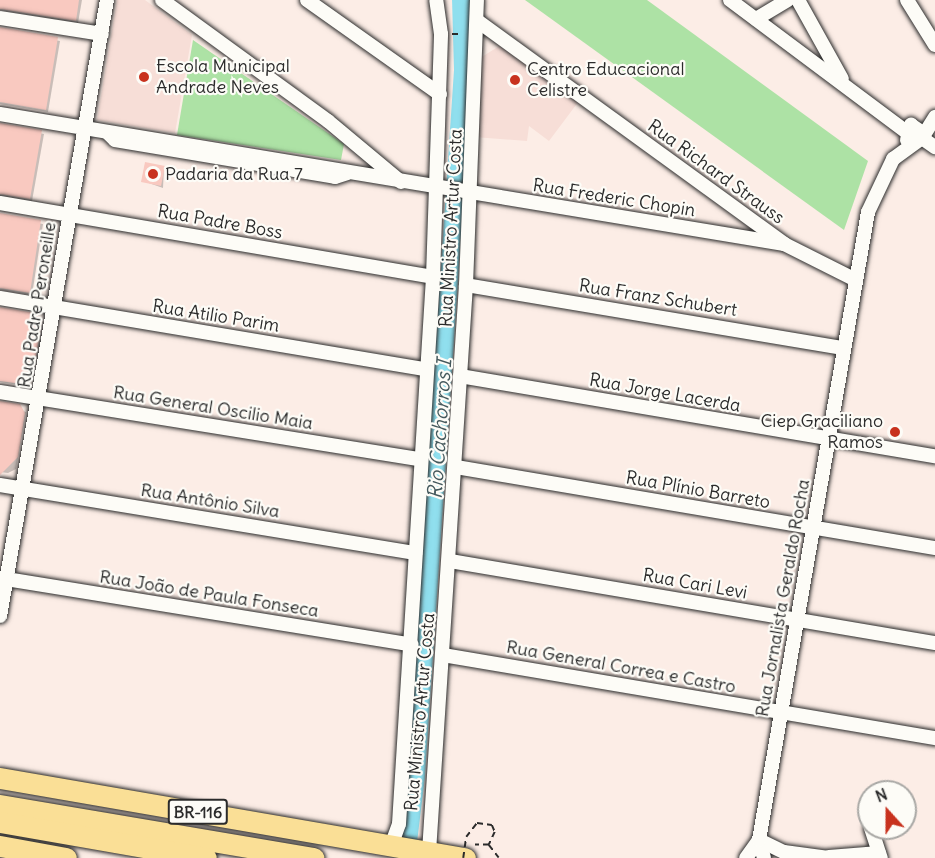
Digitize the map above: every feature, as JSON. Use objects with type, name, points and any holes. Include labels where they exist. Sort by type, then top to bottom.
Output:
[{"type":"highway","name":"BR-116","points":[[0,778],[394,846],[462,853]]},
{"type":"highway","name":"BR-116","points":[[0,805],[314,858]]},
{"type":"highway","name":"BR-116","points":[[0,822],[206,858]]},
{"type":"highway","points":[[0,841],[37,852]]},
{"type":"highway","points":[[0,846],[66,858]]},
{"type":"street","name":"Rua Padre Peroneille","points":[[0,616],[4,579],[24,489],[70,215],[87,129],[107,0]]},
{"type":"street","points":[[162,0],[328,121],[402,182]]},
{"type":"street","points":[[308,0],[440,94]]},
{"type":"street","name":"Rua Ministro Artur Costa","points":[[394,846],[399,824],[412,645],[426,369],[442,189],[436,0]]},
{"type":"street","name":"Rua Ministro Artur Costa","points":[[426,851],[456,467],[466,285],[467,193],[478,52],[477,0]]},
{"type":"street","points":[[730,0],[917,134]]},
{"type":"street","points":[[756,19],[788,0]]},
{"type":"street","points":[[798,0],[844,82]]},
{"type":"street","points":[[906,0],[935,45]]},
{"type":"street","points":[[0,18],[102,34]]},
{"type":"street","name":"Rua Richard Strauss","points":[[479,22],[784,244],[856,280]]},
{"type":"street","points":[[478,52],[504,40]]},
{"type":"street","name":"Rua Frederic Chopin","points":[[0,114],[784,244]]},
{"type":"street","name":"Rua Jornalista Geraldo Rocha","points":[[746,858],[759,840],[872,199],[896,155],[935,117]]},
{"type":"street","name":"Rua Padre Boss","points":[[0,203],[434,277]]},
{"type":"street","name":"Rua Franz Schubert","points":[[466,285],[844,348]]},
{"type":"street","name":"Rua Atilio Parim","points":[[0,298],[426,369]]},
{"type":"street","name":"Rua Jorge Lacerda","points":[[460,376],[828,440],[935,456]]},
{"type":"street","name":"Rua General Oscilio Maia","points":[[0,392],[420,459]]},
{"type":"street","name":"Rua Plínio Barreto","points":[[456,467],[935,548]]},
{"type":"street","name":"Rua Antônio Silva","points":[[0,484],[415,553]]},
{"type":"street","name":"Rua Cari Levi","points":[[450,561],[935,643]]},
{"type":"street","name":"Rua João de Paula Fonseca","points":[[4,579],[412,645]]},
{"type":"street","name":"Rua General Correa e Castro","points":[[443,655],[935,738]]},
{"type":"street","points":[[759,840],[791,854],[829,858],[880,856],[875,840]]},
{"type":"street","name":"Rua Jornalista Geraldo Rocha","points":[[759,840],[764,858]]},
{"type":"path","points":[[448,34],[468,34]]},
{"type":"path","points":[[477,823],[492,825],[495,832],[490,846],[462,853],[466,837],[477,823]]},
{"type":"path","points":[[490,846],[500,858]]},
{"type":"shaded area","name":"Escola Municipal Andrade Neves","points":[[117,0],[145,0],[192,35],[175,133],[97,120]]},
{"type":"shaded area","name":"Centro Educacional Celistre","points":[[501,45],[579,101],[549,141],[529,126],[527,141],[474,137],[480,58]]},
{"type":"green space","points":[[525,0],[647,0],[868,161],[844,230]]},
{"type":"green space","points":[[193,40],[344,144],[341,160],[177,135]]},
{"type":"building","points":[[0,0],[79,0],[76,21],[0,9]]},
{"type":"building","points":[[0,27],[58,37],[46,110],[0,102]]},
{"type":"building","points":[[0,123],[42,130],[30,199],[0,194]]},
{"type":"building","name":"Padaria da Rua 7","points":[[145,162],[165,166],[161,186],[141,182]]},
{"type":"building","points":[[0,213],[41,220],[30,293],[0,288]]},
{"type":"building","points":[[0,307],[35,313],[42,322],[32,377],[22,384],[0,381]]},
{"type":"building","points":[[0,401],[20,404],[25,413],[18,457],[0,475]]},
{"type":"waterway","name":"Rio Cachorros I","points":[[406,858],[416,776],[463,70],[461,0]]},
{"type":"place","name":"Escola Municipal Andrade Neves","points":[[144,77]]},
{"type":"place","name":"Centro Educacional Celistre","points":[[515,80]]},
{"type":"place","name":"Padaria da Rua 7","points":[[153,174]]},
{"type":"place","name":"Ciep Graciliano Ramos","points":[[895,432]]}]
